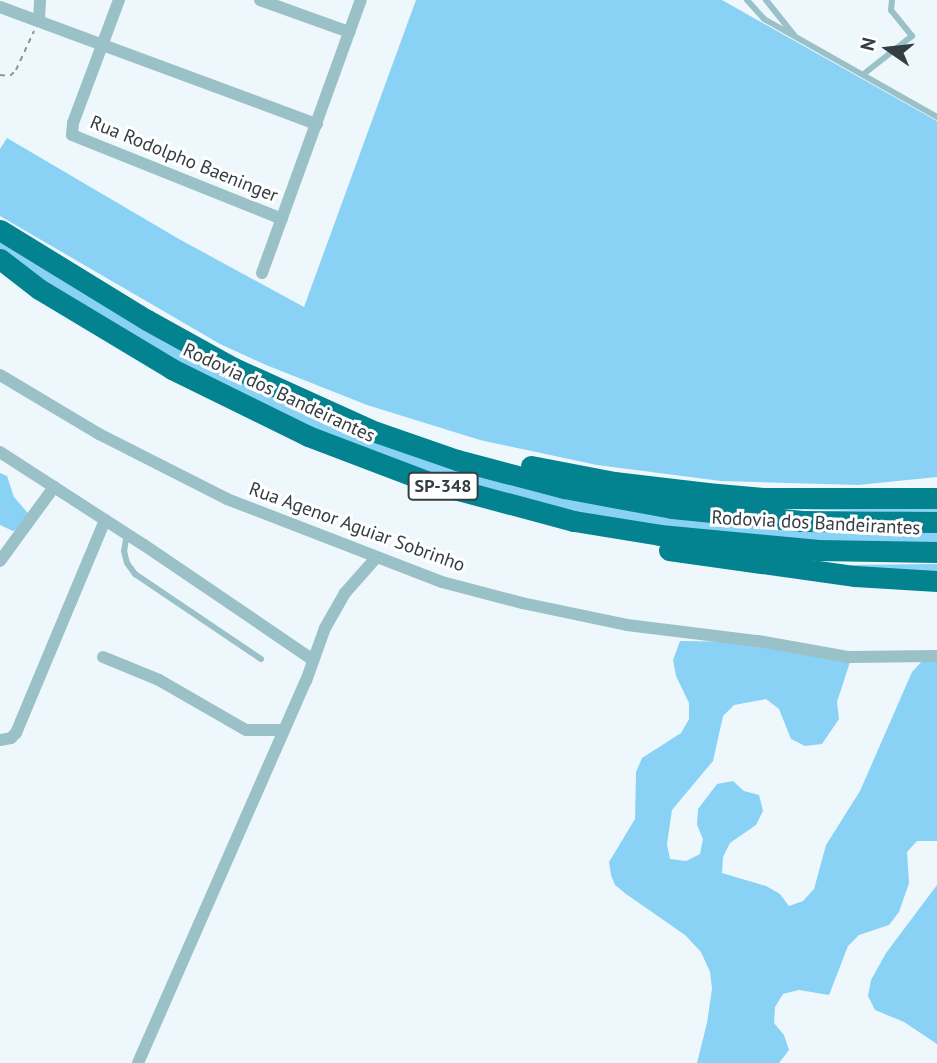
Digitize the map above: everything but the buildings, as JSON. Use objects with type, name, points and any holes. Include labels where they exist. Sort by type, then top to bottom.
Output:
[{"type":"highway","points":[[0,225],[211,348],[289,386],[391,426],[479,453],[614,482],[763,498],[937,498]]},
{"type":"highway","name":"Rodovia dos Bandeirantes","points":[[0,230],[147,320],[234,368],[329,412],[457,460],[564,488],[672,508],[802,521],[937,522]]},
{"type":"highway","name":"Rodovia dos Bandeirantes","points":[[0,259],[39,289],[138,349],[268,417],[332,446],[432,483],[573,521],[660,536],[859,552],[937,552]]},
{"type":"highway","points":[[268,417],[314,445],[386,475],[469,502],[579,532],[672,551],[819,572],[937,581]]},
{"type":"highway","points":[[838,498],[937,485]]},
{"type":"street","points":[[39,20],[40,0]]},
{"type":"street","points":[[102,45],[119,0]]},
{"type":"street","points":[[260,0],[349,32]]},
{"type":"street","points":[[262,273],[361,0]]},
{"type":"street","points":[[0,7],[317,124]]},
{"type":"street","name":"Rua Rodolpho Baeninger","points":[[102,45],[72,135],[282,219]]},
{"type":"street","name":"Rua Agenor Aguiar Sobrinho","points":[[0,375],[161,467],[227,499],[376,558],[468,589],[627,625],[848,657],[937,656]]},
{"type":"street","points":[[0,452],[127,533],[313,660]]},
{"type":"street","points":[[0,561],[54,487]]},
{"type":"street","points":[[0,740],[11,738],[16,733],[105,520]]},
{"type":"street","points":[[138,1063],[313,660],[345,593],[376,558]]},
{"type":"street","points":[[103,657],[159,680],[246,730],[284,730]]},
{"type":"lane","points":[[747,0],[764,19],[864,73],[937,117]]},
{"type":"lane","points":[[766,0],[795,36]]},
{"type":"lane","points":[[864,73],[912,36],[891,10],[889,5],[892,0]]},
{"type":"lane","points":[[127,533],[124,551],[127,563],[135,574],[261,659]]},
{"type":"path","points":[[0,75],[10,76],[16,70],[39,20]]},
{"type":"shaded area","points":[[416,0],[722,0],[937,121],[937,477],[858,485],[721,481],[597,465],[480,440],[367,405],[220,344],[0,216],[0,149],[7,138],[179,239],[304,307]]},
{"type":"shaded area","points":[[0,237],[160,335],[496,477],[937,529],[937,547],[661,532],[442,481],[218,388],[0,258]]},
{"type":"shaded area","points":[[0,473],[7,476],[14,497],[33,519],[13,531],[0,525]]},
{"type":"shaded area","points":[[937,504],[937,513],[785,509],[832,505]]},
{"type":"shaded area","points":[[937,564],[937,573],[896,572],[848,565]]},
{"type":"shaded area","points":[[680,641],[750,642],[851,659],[837,702],[839,719],[822,744],[805,746],[791,739],[779,709],[766,699],[734,705],[723,716],[713,761],[672,810],[667,844],[670,859],[686,861],[700,854],[703,839],[697,825],[698,809],[717,784],[733,781],[744,791],[759,795],[763,811],[756,825],[730,843],[723,857],[722,873],[766,886],[780,894],[789,906],[803,901],[814,889],[826,845],[860,791],[912,672],[923,660],[937,659],[937,841],[917,841],[907,852],[909,883],[899,912],[889,925],[859,935],[848,946],[829,995],[799,990],[783,994],[775,1007],[774,1023],[784,1035],[789,1050],[779,1063],[697,1063],[712,989],[710,972],[701,952],[685,935],[615,885],[611,875],[609,862],[635,819],[636,772],[642,758],[681,733],[689,719],[689,703],[676,676],[673,660]]},
{"type":"shaded area","points":[[937,885],[937,1044],[904,1022],[875,1010],[868,996],[871,980],[886,953]]}]
